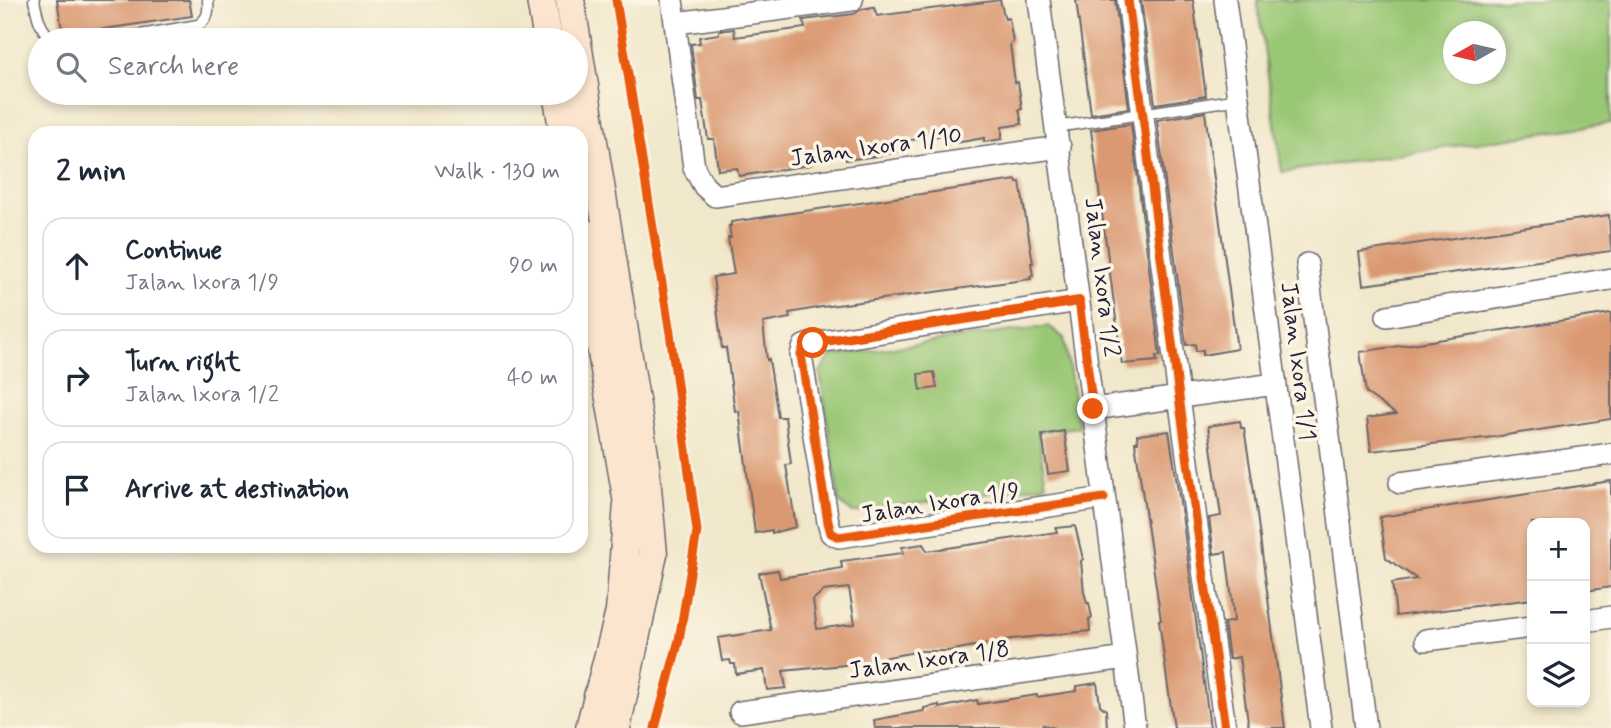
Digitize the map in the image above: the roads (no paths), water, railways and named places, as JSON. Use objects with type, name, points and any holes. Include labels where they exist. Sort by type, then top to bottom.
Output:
[{"type":"main road","points":[[541,0],[546,28]]},
{"type":"main road","points":[[570,0],[575,28]]},
{"type":"main road","points":[[559,105],[563,126]]},
{"type":"main road","points":[[587,105],[644,455],[653,554],[616,728]]},
{"type":"main road","points":[[588,272],[628,503],[620,612],[590,728]]},
{"type":"street","points":[[672,0],[676,23],[852,0]]},
{"type":"street","name":"Jalan Ixora 1/2","points":[[1040,0],[1135,728]]},
{"type":"street","points":[[1128,0],[1225,728]]},
{"type":"street","name":"Jalan Ixora 1/1","points":[[1225,0],[1321,728]]},
{"type":"street","name":"Jalan Ixora 1/10","points":[[676,23],[694,168],[704,186],[715,196],[1058,137]]},
{"type":"street","points":[[1307,264],[1366,728]]},
{"type":"street","points":[[1387,316],[1611,279]]},
{"type":"street","name":"Jalan Ixora 1/9","points":[[1079,301],[813,343],[804,346],[800,355],[828,522],[831,533],[839,537],[1104,498]]},
{"type":"street","points":[[1093,409],[1275,384]]},
{"type":"street","points":[[1400,482],[1611,454]]},
{"type":"street","points":[[1590,620],[1611,617]]},
{"type":"street","points":[[1426,640],[1527,628]]},
{"type":"street","name":"Jalan Ixora 1/8","points":[[740,712],[1126,657]]},
{"type":"lane","points":[[34,0],[42,28]]},
{"type":"lane","points":[[181,28],[198,25],[205,20],[209,11],[208,0]]},
{"type":"lane","points":[[1058,137],[1142,114],[1239,99]]}]
